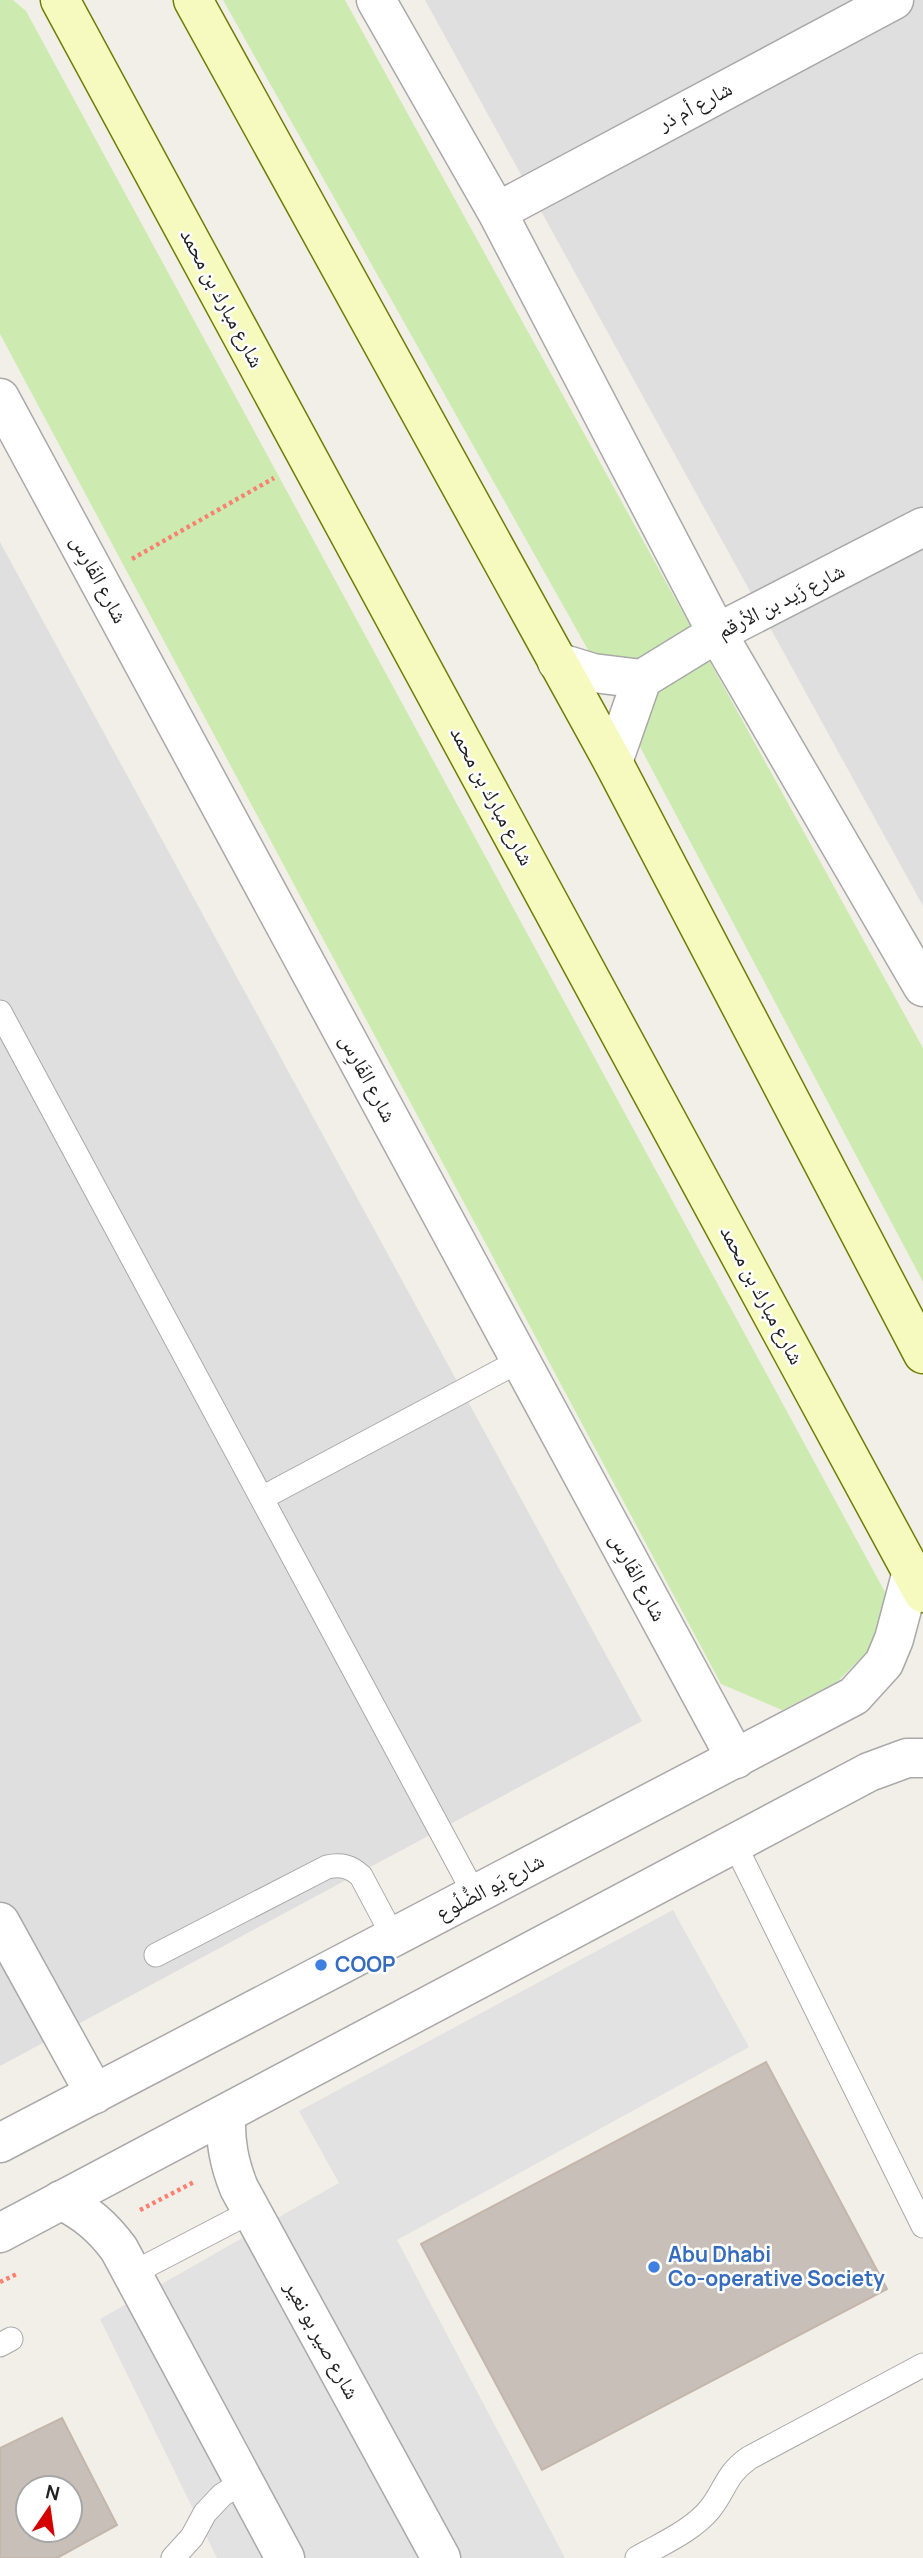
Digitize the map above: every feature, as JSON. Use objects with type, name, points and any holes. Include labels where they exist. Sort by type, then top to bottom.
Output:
[{"type":"main road","name":"شارع مبارك بن محمد","points":[[60,0],[917,1582]]},
{"type":"main road","points":[[193,0],[613,762],[923,1354]]},
{"type":"street","points":[[376,0],[497,212],[717,633],[923,987]]},
{"type":"street","name":"شارع أم ذر","points":[[497,212],[894,0]]},
{"type":"street","name":"شارع الفَارِس","points":[[0,398],[736,1759]]},
{"type":"street","name":"شارع زَيد بن الأرقم","points":[[642,679],[717,633],[923,527]]},
{"type":"street","points":[[557,662],[593,673],[642,679],[613,762]]},
{"type":"street","name":"شارع يَو الضُّلُوع","points":[[0,2143],[854,1696],[884,1663],[917,1582]]},
{"type":"street","points":[[0,2232],[226,2115],[885,1764],[907,1758],[923,1758]]},
{"type":"street","points":[[0,1922],[95,2094]]},
{"type":"street","name":"شارع صير بو نعير","points":[[226,2115],[225,2138],[229,2164],[441,2558]]},
{"type":"street","points":[[61,2200],[84,2212],[104,2229],[133,2273],[285,2558]]},
{"type":"lane","points":[[0,1012],[475,1895]]},
{"type":"lane","points":[[262,1499],[521,1360]]},
{"type":"lane","points":[[734,1843],[923,2226]]},
{"type":"lane","points":[[156,1955],[327,1867],[337,1865],[354,1870],[360,1876],[394,1938]]},
{"type":"lane","points":[[133,2273],[252,2211]]},
{"type":"lane","points":[[637,2558],[698,2521],[711,2508],[726,2479],[743,2462],[923,2365]]},
{"type":"lane","points":[[173,2558],[192,2537],[205,2513],[222,2495],[244,2481]]},
{"type":"path","points":[[98,578],[309,458]]},
{"type":"shaded area","points":[[425,0],[923,0],[923,906]]},
{"type":"shaded area","points":[[0,542],[642,1721],[0,2066]]},
{"type":"shaded area","points":[[673,1910],[749,2047],[397,2240],[565,2558],[217,2558],[100,2319],[339,2183],[299,2111]]},
{"type":"green space","points":[[0,0],[13,0],[26,11],[885,1592],[879,1640],[837,1682],[782,1710],[721,1684],[0,334]]},
{"type":"green space","points":[[223,0],[345,0],[923,1048],[923,1282],[601,673]]},
{"type":"building","name":"Abu Dhabi Co-operative Society","points":[[766,2062],[887,2289],[542,2470],[421,2244]]},
{"type":"building","points":[[62,2418],[117,2525],[84,2543],[84,2474],[14,2474],[14,2544],[82,2544],[57,2558],[0,2558],[0,2448]]},
{"type":"place","name":"COOP","points":[[321,1965]]},
{"type":"place","name":"Abu Dhabi Co-operative Society","points":[[654,2267]]}]
